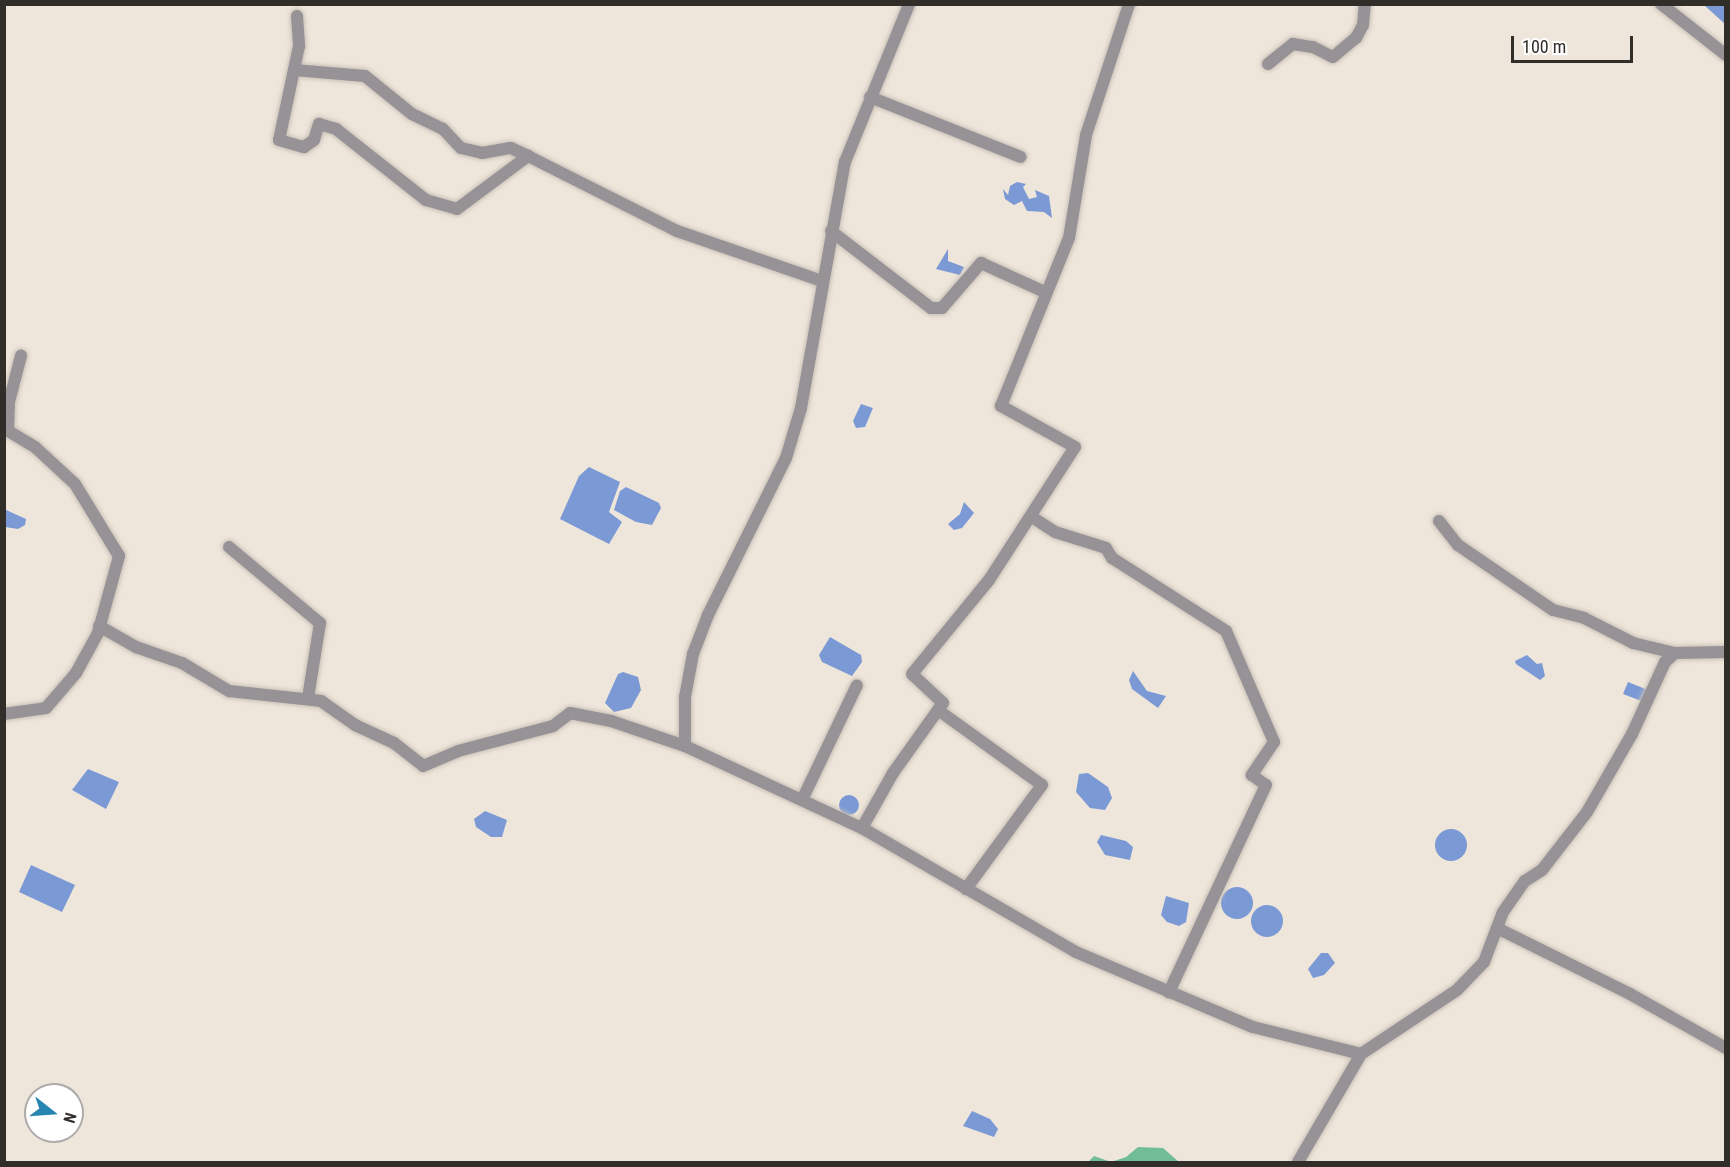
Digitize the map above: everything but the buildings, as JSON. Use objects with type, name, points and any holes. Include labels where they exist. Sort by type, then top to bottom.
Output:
[{"type":"street","points":[[685,746],[685,697],[693,654],[708,615],[786,458],[801,408],[845,162],[909,4]]},
{"type":"street","points":[[862,828],[893,773],[943,703],[912,674],[989,580],[1009,543],[1032,517],[1075,447],[1001,406],[1068,238],[1086,135],[1129,4]]},
{"type":"street","points":[[1268,64],[1293,44],[1313,47],[1333,57],[1356,38],[1363,25],[1365,4]]},
{"type":"street","points":[[1661,4],[1725,55]]},
{"type":"street","points":[[297,16],[299,46],[279,140],[304,147],[314,140],[319,124],[336,129],[426,200],[457,209],[528,156]]},
{"type":"street","points":[[294,70],[365,76],[412,114],[443,129],[461,148],[482,153],[511,148],[677,231],[822,281]]},
{"type":"street","points":[[870,97],[1021,157]]},
{"type":"street","points":[[831,231],[931,308],[942,308],[981,263],[1045,292]]},
{"type":"street","points":[[4,714],[46,708],[76,673],[99,626],[119,556],[75,484],[34,447],[8,431],[9,402],[21,356]]},
{"type":"street","points":[[1032,517],[1054,532],[1106,548],[1112,558],[1226,631],[1274,742],[1252,775],[1266,784],[1169,992]]},
{"type":"street","points":[[1439,521],[1458,545],[1553,610],[1584,618],[1634,643],[1675,653],[1725,652]]},
{"type":"street","points":[[229,547],[320,623],[308,698]]},
{"type":"street","points":[[99,626],[136,647],[182,663],[229,691],[276,698],[321,700],[355,725],[394,743],[423,766],[458,751],[553,726],[570,713],[611,721],[685,746],[862,828],[1076,952],[1252,1027],[1361,1054]]},
{"type":"street","points":[[1298,1162],[1361,1054],[1457,990],[1484,962],[1503,912],[1525,881],[1542,870],[1587,812],[1632,734],[1665,662],[1675,653]]},
{"type":"street","points":[[802,800],[857,685]]},
{"type":"street","points":[[938,710],[1042,785],[966,888]]},
{"type":"street","points":[[1497,928],[1630,994],[1725,1048]]},
{"type":"green space","points":[[1138,1147],[1163,1148],[1179,1162],[1111,1162],[1126,1157]]},
{"type":"green space","points":[[1094,1156],[1111,1162],[1088,1162]]},
{"type":"water","points":[[1704,5],[1725,5],[1725,24]]},
{"type":"water","points":[[1017,182],[1026,184],[1023,187],[1029,199],[1037,197],[1035,190],[1049,196],[1052,218],[1044,212],[1027,211],[1022,201],[1014,205],[1005,199],[1003,189],[1008,195],[1010,186]]},
{"type":"water","points":[[948,249],[948,261],[964,267],[960,275],[936,269]]},
{"type":"water","points":[[861,404],[873,408],[865,427],[856,428],[853,421]]},
{"type":"water","points":[[589,467],[620,482],[609,512],[622,522],[609,544],[560,519],[579,476]]},
{"type":"water","points":[[626,487],[659,503],[661,508],[652,525],[636,522],[614,510],[620,491]]},
{"type":"water","points":[[964,502],[974,513],[962,528],[954,530],[948,524],[960,514]]},
{"type":"water","points":[[4,509],[26,519],[25,525],[18,529],[5,527]]},
{"type":"water","points":[[830,637],[861,655],[862,662],[852,676],[822,662],[819,655]]},
{"type":"water","points":[[1527,655],[1537,664],[1542,663],[1545,676],[1540,680],[1516,664],[1515,661]]},
{"type":"water","points":[[1133,671],[1147,691],[1166,696],[1158,708],[1132,689],[1129,680]]},
{"type":"water","points":[[623,672],[638,677],[641,690],[631,708],[614,712],[605,703],[618,674]]},
{"type":"water","points":[[1628,682],[1648,690],[1644,702],[1623,694]]},
{"type":"water","points":[[88,769],[119,782],[106,809],[72,790]]},
{"type":"water","points":[[1088,773],[1108,787],[1112,798],[1105,810],[1090,808],[1076,792],[1079,774]]},
{"type":"water","points":[[849,795],[856,798],[859,805],[856,812],[849,815],[842,812],[839,805],[842,798]]},
{"type":"water","points":[[485,811],[507,820],[502,837],[491,837],[476,827],[474,819]]},
{"type":"water","points":[[1451,829],[1462,834],[1467,845],[1462,856],[1451,861],[1440,856],[1435,845],[1440,834]]},
{"type":"water","points":[[1101,835],[1126,841],[1133,847],[1130,860],[1105,855],[1097,842]]},
{"type":"water","points":[[31,865],[75,885],[62,912],[19,892]]},
{"type":"water","points":[[1237,887],[1249,891],[1253,903],[1249,915],[1237,919],[1225,915],[1221,903],[1225,891]]},
{"type":"water","points":[[1166,896],[1189,903],[1186,922],[1179,926],[1167,922],[1161,915]]},
{"type":"water","points":[[1267,905],[1278,910],[1283,921],[1278,932],[1267,937],[1256,932],[1251,921],[1256,910]]},
{"type":"water","points":[[1321,953],[1328,953],[1335,963],[1324,975],[1313,978],[1308,969]]},
{"type":"water","points":[[972,1111],[990,1119],[998,1129],[994,1137],[963,1126]]}]
